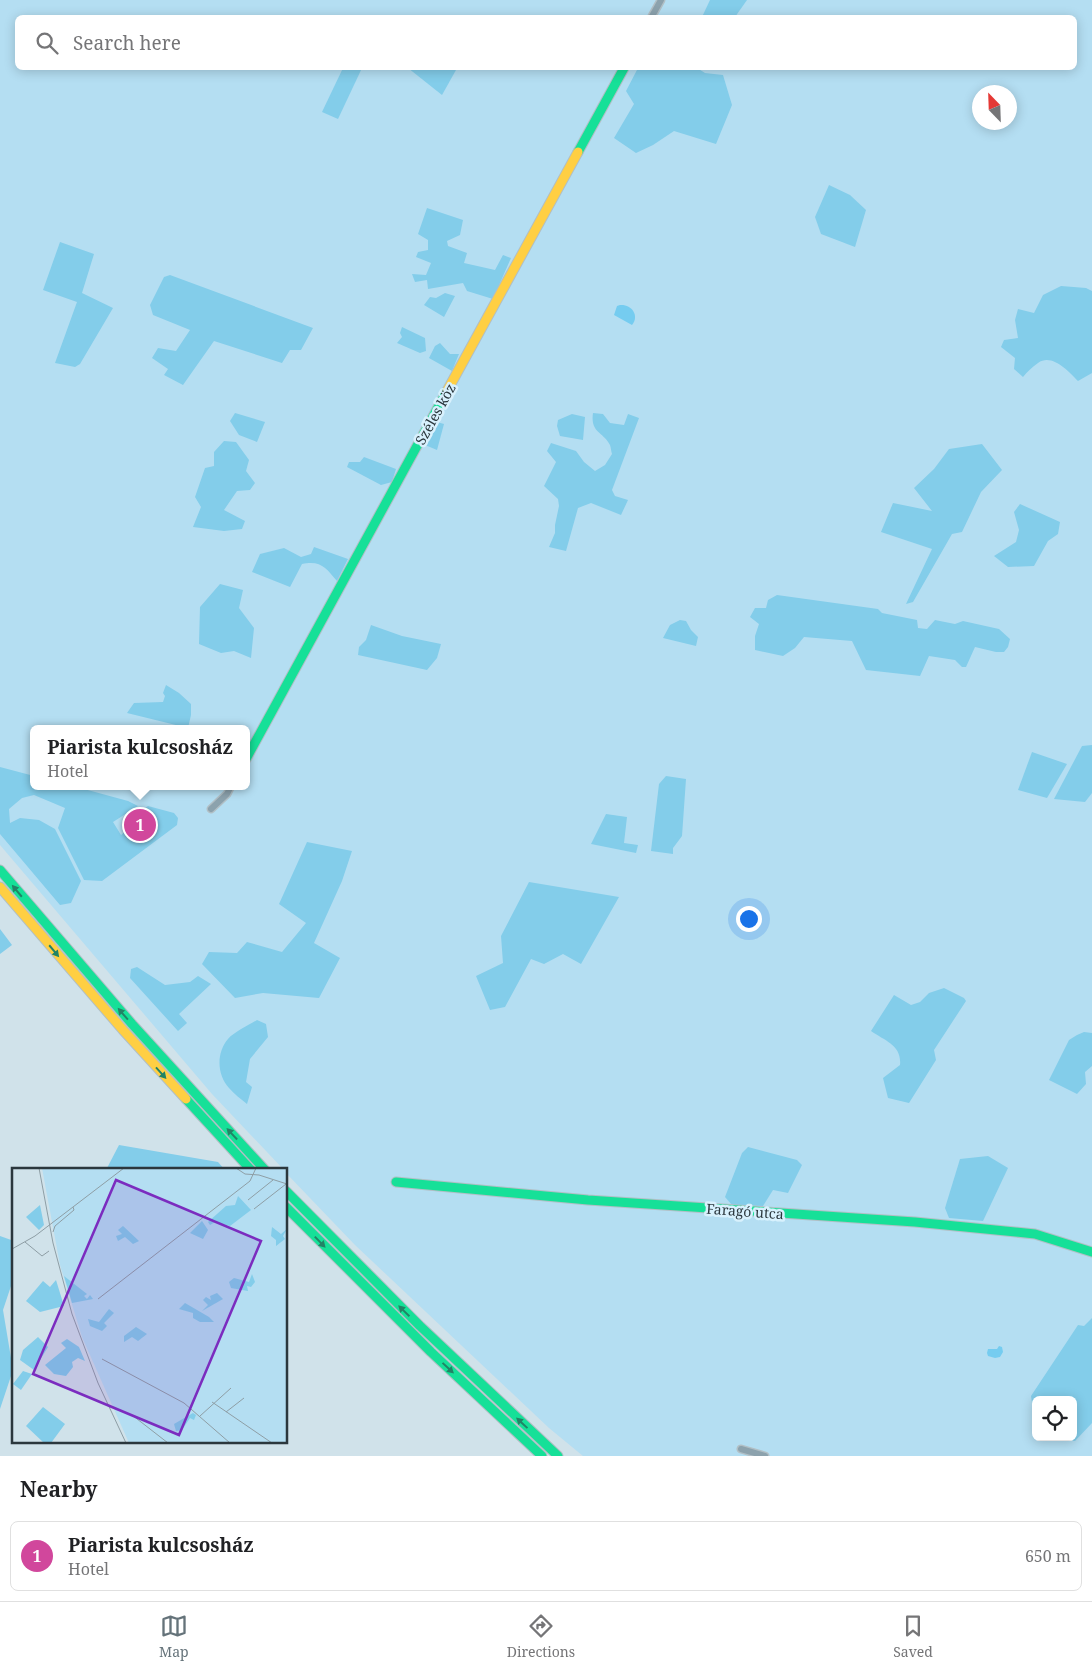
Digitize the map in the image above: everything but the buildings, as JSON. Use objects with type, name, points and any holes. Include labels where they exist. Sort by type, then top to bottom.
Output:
[{"type":"main road","name":"Széles köz","points":[[250,752],[623,70]]},
{"type":"main road","points":[[0,870],[132,1024],[263,1168]]},
{"type":"main road","points":[[0,886],[103,1008],[249,1168]]},
{"type":"main road","name":"Faragó utca","points":[[396,1182],[588,1200],[924,1223],[1035,1234],[1092,1252]]},
{"type":"main road","points":[[288,1194],[419,1326],[558,1456]]},
{"type":"main road","points":[[288,1209],[431,1352],[542,1456]]},
{"type":"street","points":[[653,15],[661,0]]},
{"type":"street","points":[[211,809],[230,790]]},
{"type":"street","points":[[742,1449],[765,1456]]},
{"type":"shaded area","points":[[0,0],[1092,0],[1092,1456],[583,1456],[549,1428],[355,1245],[288,1175],[288,1168],[282,1168],[212,1094],[0,845]]},
{"type":"shaded area","points":[[710,0],[747,0],[736,15],[703,15]]},
{"type":"shaded area","points":[[342,70],[361,70],[338,119],[322,112]]},
{"type":"shaded area","points":[[411,70],[456,70],[442,95]]},
{"type":"shaded area","points":[[637,70],[700,70],[705,73],[723,75],[732,105],[716,144],[674,131],[653,145],[636,153],[614,138],[634,104],[626,91]]},
{"type":"shaded area","points":[[829,185],[850,195],[866,210],[855,247],[821,234],[815,217]]},
{"type":"shaded area","points":[[427,208],[463,220],[460,235],[447,241],[448,246],[467,253],[464,263],[495,270],[503,255],[511,258],[493,299],[467,291],[463,283],[428,289],[427,280],[415,282],[412,274],[426,275],[431,263],[416,257],[418,252],[428,250],[428,240],[418,234]]},
{"type":"shaded area","points":[[60,242],[94,254],[82,293],[113,308],[80,364],[75,367],[55,363],[77,302],[43,290]]},
{"type":"shaded area","points":[[170,275],[313,328],[301,350],[290,350],[282,363],[214,341],[183,385],[164,375],[168,369],[152,358],[158,348],[176,351],[190,330],[153,315],[150,305],[164,277]]},
{"type":"shaded area","points":[[1061,286],[1086,288],[1092,291],[1092,373],[1078,381],[1060,364],[1043,360],[1023,377],[1014,369],[1015,358],[1001,347],[1004,340],[1018,338],[1015,320],[1018,309],[1034,313],[1043,295]]},
{"type":"shaded area","points":[[445,293],[455,296],[444,317],[424,305],[430,297],[436,298]]},
{"type":"shaded area","points":[[617,306],[628,306],[635,314],[632,325],[614,315]]},
{"type":"shaded area","points":[[402,327],[425,338],[426,351],[420,353],[397,343],[402,337],[400,333]]},
{"type":"shaded area","points":[[440,343],[450,354],[459,354],[452,371],[429,358],[435,346]]},
{"type":"shaded area","points":[[235,413],[265,422],[257,442],[239,435],[230,421]]},
{"type":"shaded area","points":[[593,413],[603,414],[610,423],[624,425],[628,414],[639,418],[612,490],[615,496],[628,500],[621,515],[591,503],[578,508],[566,551],[549,547],[555,533],[559,506],[558,499],[544,486],[556,462],[547,451],[551,443],[576,451],[584,462],[595,471],[605,465],[612,454],[611,447],[595,428]]},
{"type":"shaded area","points":[[572,414],[585,417],[583,440],[560,436],[557,426],[558,420]]},
{"type":"shaded area","points":[[437,422],[444,424],[437,450],[425,445]]},
{"type":"shaded area","points":[[224,441],[236,442],[249,460],[246,471],[255,483],[250,490],[237,491],[224,510],[245,521],[242,529],[224,531],[193,527],[201,507],[195,497],[205,468],[214,466],[214,452]]},
{"type":"shaded area","points":[[982,444],[1002,470],[981,492],[962,532],[952,534],[913,602],[906,604],[932,549],[881,532],[893,503],[932,511],[914,488],[934,469],[949,449]]},
{"type":"shaded area","points":[[364,457],[396,469],[392,482],[381,485],[347,467],[349,462],[360,462]]},
{"type":"shaded area","points":[[1020,504],[1060,522],[1058,534],[1048,541],[1034,566],[1008,567],[994,556],[1016,542],[1019,530],[1014,512]]},
{"type":"shaded area","points":[[314,547],[348,559],[337,581],[326,569],[314,563],[302,564],[290,587],[252,572],[260,554],[284,548],[301,557],[311,554]]},
{"type":"shaded area","points":[[220,584],[243,590],[239,608],[254,628],[251,658],[234,651],[221,653],[199,644],[200,607]]},
{"type":"shaded area","points":[[777,595],[878,609],[882,613],[917,620],[918,628],[927,629],[935,620],[955,624],[963,621],[999,629],[1010,639],[1008,647],[1004,652],[975,647],[966,667],[962,667],[955,660],[929,656],[920,676],[866,670],[852,641],[804,637],[795,648],[783,656],[755,650],[755,636],[759,624],[750,617],[755,608],[766,608],[768,600]]},
{"type":"shaded area","points":[[680,620],[686,621],[698,637],[696,646],[663,638],[670,625]]},
{"type":"shaded area","points":[[371,625],[402,636],[441,644],[437,658],[427,670],[358,655],[359,647],[366,640]]},
{"type":"shaded area","points":[[166,685],[191,704],[189,725],[176,725],[127,713],[134,703],[163,702],[165,696],[163,693]]},
{"type":"shaded area","points":[[1092,745],[1092,793],[1085,802],[1054,799],[1082,746]]},
{"type":"shaded area","points":[[1032,752],[1067,764],[1047,798],[1018,790]]},
{"type":"shaded area","points":[[0,767],[30,775],[30,790],[88,790],[128,801],[138,806],[113,822],[121,835],[130,828],[139,840],[152,831],[140,812],[148,806],[174,813],[178,818],[177,825],[102,881],[84,880],[58,828],[65,808],[34,795],[22,798],[9,809],[10,823],[20,818],[39,820],[55,829],[81,881],[71,903],[60,905],[0,834]]},
{"type":"shaded area","points":[[666,776],[686,779],[682,836],[673,848],[673,854],[651,851],[659,784]]},
{"type":"shaded area","points":[[606,814],[627,817],[624,843],[638,845],[636,853],[591,844]]},
{"type":"shaded area","points":[[307,842],[352,851],[342,881],[314,943],[340,958],[319,998],[263,993],[235,998],[202,964],[209,952],[237,953],[247,942],[282,952],[306,923],[279,904]]},
{"type":"shaded area","points":[[529,882],[619,897],[581,964],[563,954],[544,964],[531,959],[505,1007],[490,1010],[476,976],[503,963],[501,936]]},
{"type":"shaded area","points":[[0,929],[12,945],[0,954]]},
{"type":"shaded area","points":[[137,967],[165,985],[190,982],[198,976],[211,984],[179,1014],[187,1023],[178,1031],[130,978],[131,969]]},
{"type":"shaded area","points":[[944,988],[964,998],[966,1001],[934,1050],[936,1060],[909,1103],[888,1098],[883,1078],[900,1065],[900,1058],[892,1044],[871,1031],[894,995],[911,1005],[920,1002],[929,993]]},
{"type":"shaded area","points":[[257,1020],[266,1024],[268,1037],[250,1059],[246,1082],[252,1087],[247,1104],[225,1083],[220,1070],[220,1057],[224,1045],[231,1036]]},
{"type":"shaded area","points":[[1084,1032],[1092,1033],[1092,1066],[1085,1072],[1086,1084],[1077,1094],[1049,1080],[1069,1040]]},
{"type":"shaded area","points":[[119,1145],[218,1162],[223,1168],[107,1168]]},
{"type":"shaded area","points":[[748,1147],[797,1160],[802,1165],[788,1193],[773,1190],[763,1206],[732,1205],[725,1197],[742,1153]]},
{"type":"shaded area","points":[[988,1156],[1008,1168],[983,1221],[949,1218],[945,1208],[960,1159]]},
{"type":"shaded area","points":[[0,1236],[12,1240],[12,1283],[3,1310],[12,1373],[0,1409]]},
{"type":"shaded area","points":[[1092,1318],[1092,1423],[1077,1439],[1077,1396],[1032,1396],[1032,1403],[1031,1396],[1078,1325],[1084,1326]]},
{"type":"shaded area","points":[[999,1346],[1002,1347],[1003,1352],[1000,1357],[988,1356],[988,1349],[997,1349]]},
{"type":"traffic: fast","points":[[578,152],[623,70]]},
{"type":"traffic: fast","points":[[250,752],[447,391]]},
{"type":"traffic: fast","points":[[0,870],[132,1024],[263,1168]]},
{"type":"traffic: fast","points":[[186,1099],[249,1168]]},
{"type":"traffic: fast","points":[[396,1182],[588,1200],[915,1222],[1035,1234],[1092,1252]]},
{"type":"traffic: fast","points":[[288,1193],[420,1326],[558,1456]]},
{"type":"traffic: fast","points":[[288,1209],[431,1352],[542,1456]]},
{"type":"traffic: slow","points":[[447,391],[578,152]]},
{"type":"traffic: slow","points":[[0,887],[123,1030],[186,1099]]},
{"type":"place","name":"Piarista kulcsosház","points":[[140,825]]}]
